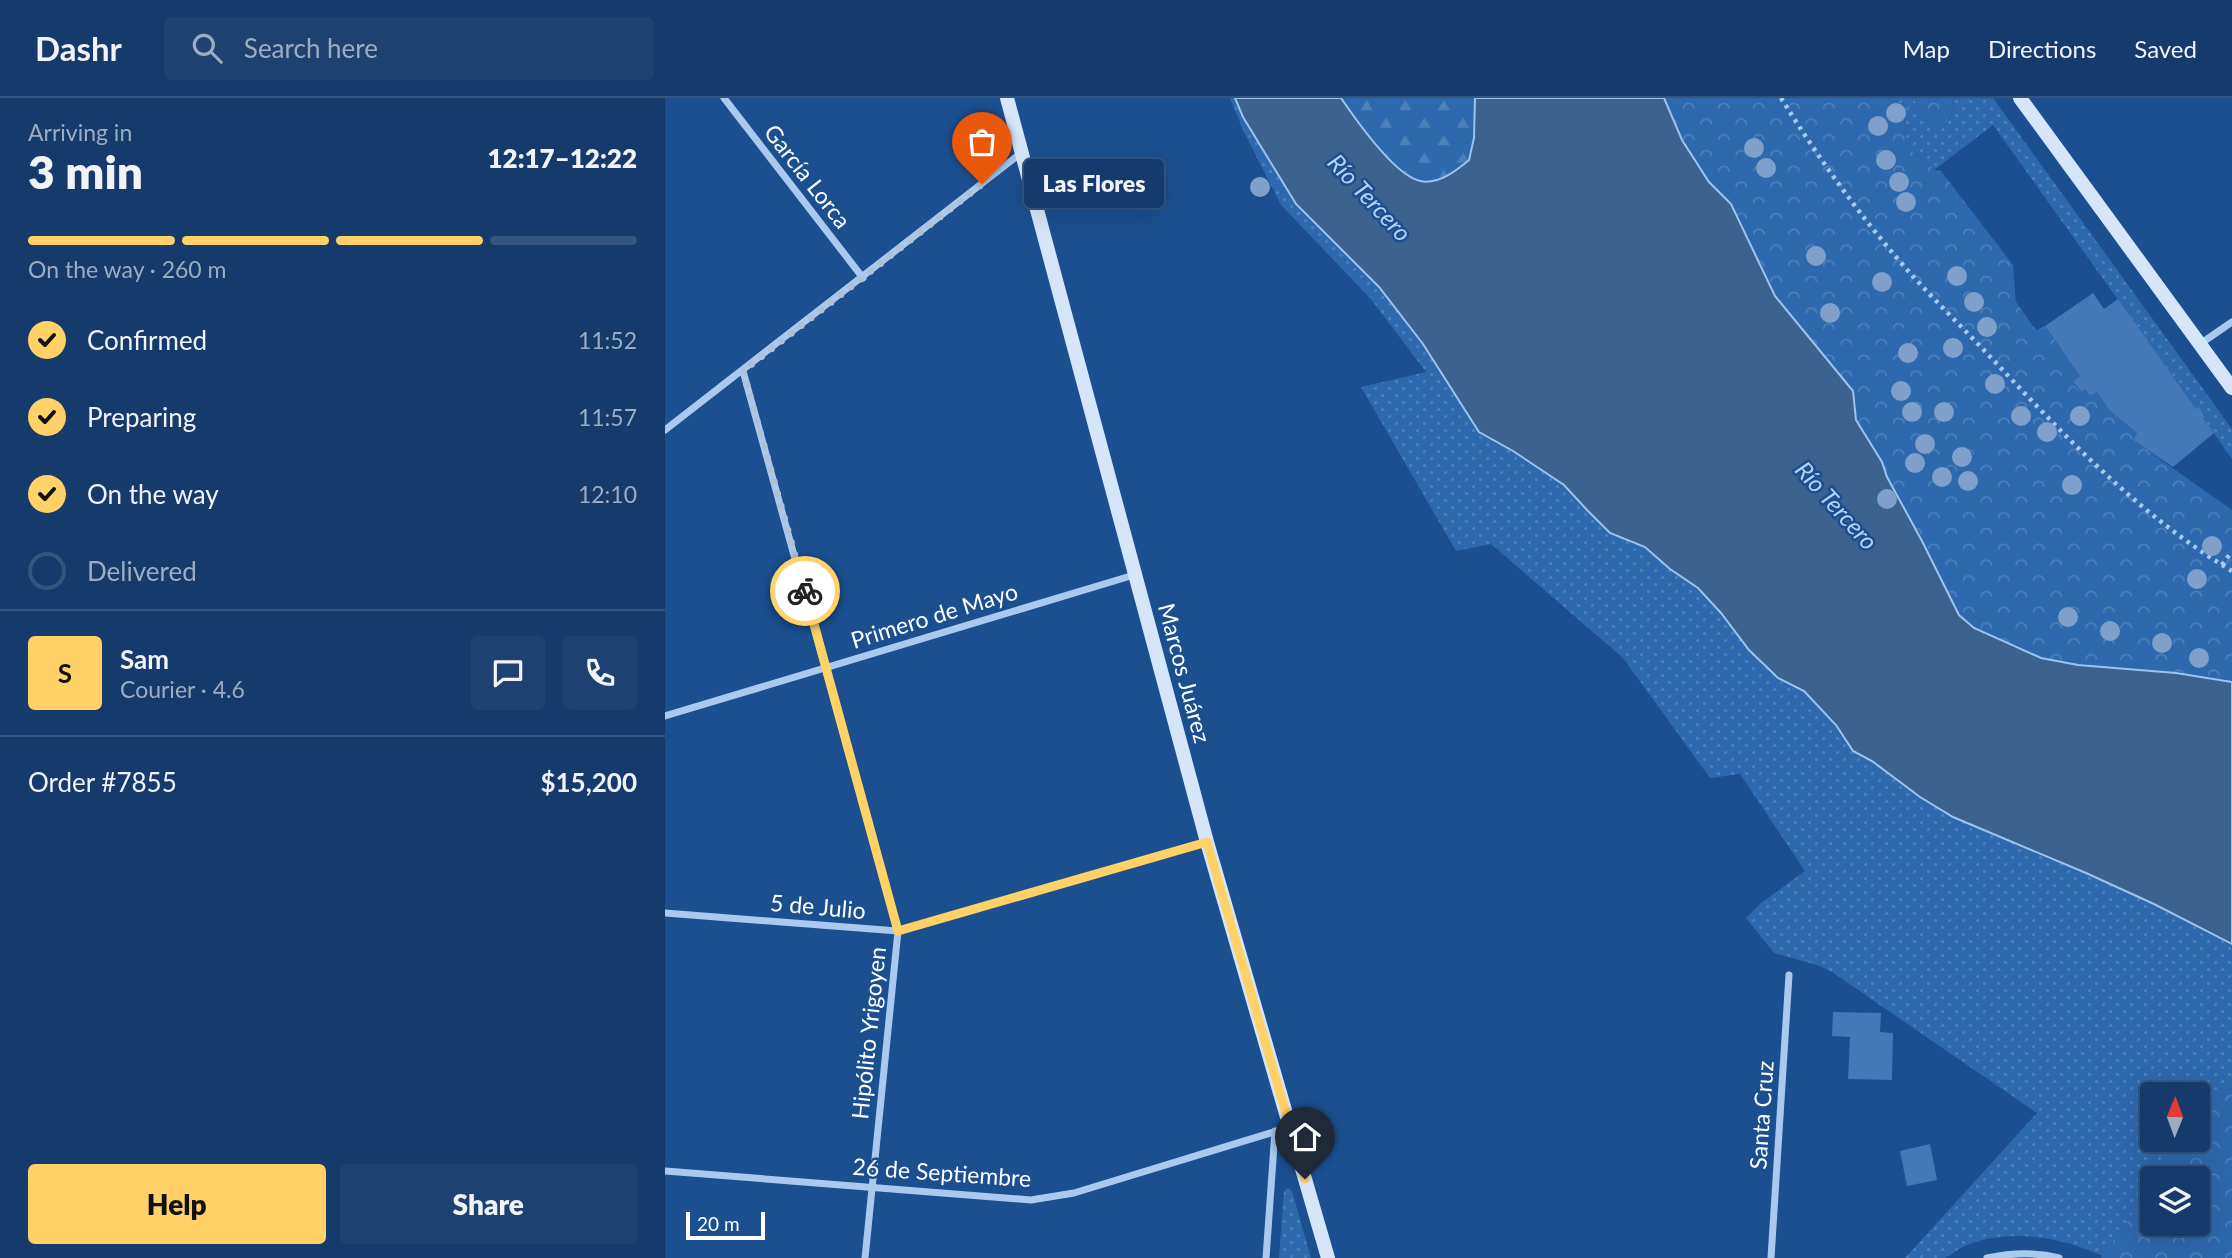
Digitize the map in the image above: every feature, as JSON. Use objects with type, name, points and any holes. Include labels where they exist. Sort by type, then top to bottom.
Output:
[{"type":"main road","name":"Marcos Juárez","points":[[1007,98],[1207,842],[1328,1258]]},
{"type":"main road","points":[[2020,98],[2232,388]]},
{"type":"street","name":"García Lorca","points":[[724,98],[863,278]]},
{"type":"street","points":[[665,430],[1022,153]]},
{"type":"street","points":[[2200,344],[2232,322]]},
{"type":"street","name":"Hipólito Yrigoyen","points":[[743,371],[898,931],[865,1258]]},
{"type":"street","name":"Primero de Mayo","points":[[665,716],[1135,575]]},
{"type":"street","name":"5 de Julio","points":[[665,913],[898,931],[1207,842]]},
{"type":"street","name":"Santa Cruz","points":[[1771,1258],[1789,975]]},
{"type":"street","name":"26 de Septiembre","points":[[665,1171],[1031,1200],[1074,1193],[1290,1127]]},
{"type":"street","points":[[1266,1258],[1275,1131]]},
{"type":"street","points":[[1987,1258],[2027,1254],[2059,1258]]},
{"type":"path","points":[[1781,98],[1809,143],[1849,198],[1909,272],[2083,454],[2185,542],[2232,571]]},
{"type":"path","points":[[2222,565],[2232,551]]},
{"type":"green space","points":[[1230,98],[1235,98],[1243,117],[1296,204],[1379,287],[1423,344],[1479,432],[1564,485],[1610,532],[1645,547],[1670,569],[1698,588],[1749,650],[1778,678],[1804,691],[1836,725],[1853,751],[1872,761],[1920,797],[1953,817],[2086,873],[2232,944],[2232,1093],[2210,1122],[2210,1082],[2140,1082],[2140,1152],[2187,1152],[2176,1166],[2140,1166],[2140,1211],[2107,1258],[2064,1242],[2018,1236],[1987,1239],[1943,1258],[1905,1258],[2037,1113],[1832,972],[1774,953],[1746,918],[1761,903],[1805,871],[1740,774],[1710,778],[1623,658],[1491,544],[1456,551],[1361,387],[1426,372],[1370,298],[1281,205]]},
{"type":"green space","points":[[1341,98],[1475,98],[1474,138],[1469,160],[1453,173],[1434,181],[1420,181],[1410,177],[1376,146]]},
{"type":"green space","points":[[1664,98],[1888,98],[1904,121],[1909,148],[1934,170],[1941,171],[2013,265],[2016,302],[2036,330],[2045,326],[2080,376],[2073,381],[2080,392],[2085,389],[2090,396],[2097,392],[2109,410],[2137,433],[2133,440],[2232,510],[2232,682],[2176,673],[2078,665],[2041,658],[1974,628],[1959,614],[1887,477],[1882,462],[1856,420],[1853,391],[1775,296],[1731,204],[1709,182],[1682,140]]},
{"type":"green space","points":[[1888,98],[1913,98],[1936,136],[1948,121],[1955,106],[1950,98],[1993,98],[2232,429],[2232,459],[2203,418],[2205,416],[2199,408],[2196,409],[1993,125],[1934,170],[1909,148],[1904,121]]},
{"type":"green space","points":[[1913,98],[1950,98],[1955,106],[1936,137]]},
{"type":"green space","points":[[2232,1075],[2232,1258],[2101,1258],[2140,1203],[2140,1236],[2210,1236],[2210,1166],[2167,1166],[2177,1152],[2210,1152],[2210,1106]]},
{"type":"green space","points":[[1288,1188],[1292,1191],[1311,1258],[1279,1258],[1284,1191]]},
{"type":"water","name":"Río Tercero","points":[[1235,98],[1341,98],[1366,132],[1399,169],[1410,177],[1427,182],[1446,176],[1469,160],[1474,138],[1475,98],[1664,98],[1682,140],[1709,182],[1731,204],[1775,296],[1853,391],[1856,420],[1882,462],[1887,477],[1959,615],[1974,628],[2041,658],[2078,665],[2176,673],[2232,682],[2232,944],[2086,873],[1953,817],[1920,797],[1872,761],[1853,751],[1836,725],[1804,691],[1778,678],[1749,650],[1698,588],[1670,569],[1645,547],[1610,533],[1564,485],[1479,432],[1423,344],[1379,287],[1296,204],[1243,117]]},
{"type":"building","points":[[2093,293],[2104,309],[2118,299],[2196,409],[2199,407],[2214,433],[2173,467],[2133,440],[2137,433],[2109,410],[2097,392],[2090,396],[2085,389],[2081,392],[2073,381],[2080,376],[2045,326]]},
{"type":"building","points":[[1833,1012],[1881,1013],[1880,1032],[1893,1033],[1892,1080],[1848,1079],[1850,1037],[1832,1036]]},
{"type":"building","points":[[1930,1144],[1937,1180],[1907,1186],[1900,1151]]},
{"type":"way so far","points":[[805,591],[743,371],[982,184]]},
{"type":"place","name":"Las Flores","points":[[982,184]]},
{"type":"route","points":[[805,591],[898,931],[1207,842],[1305,1179]]}]
